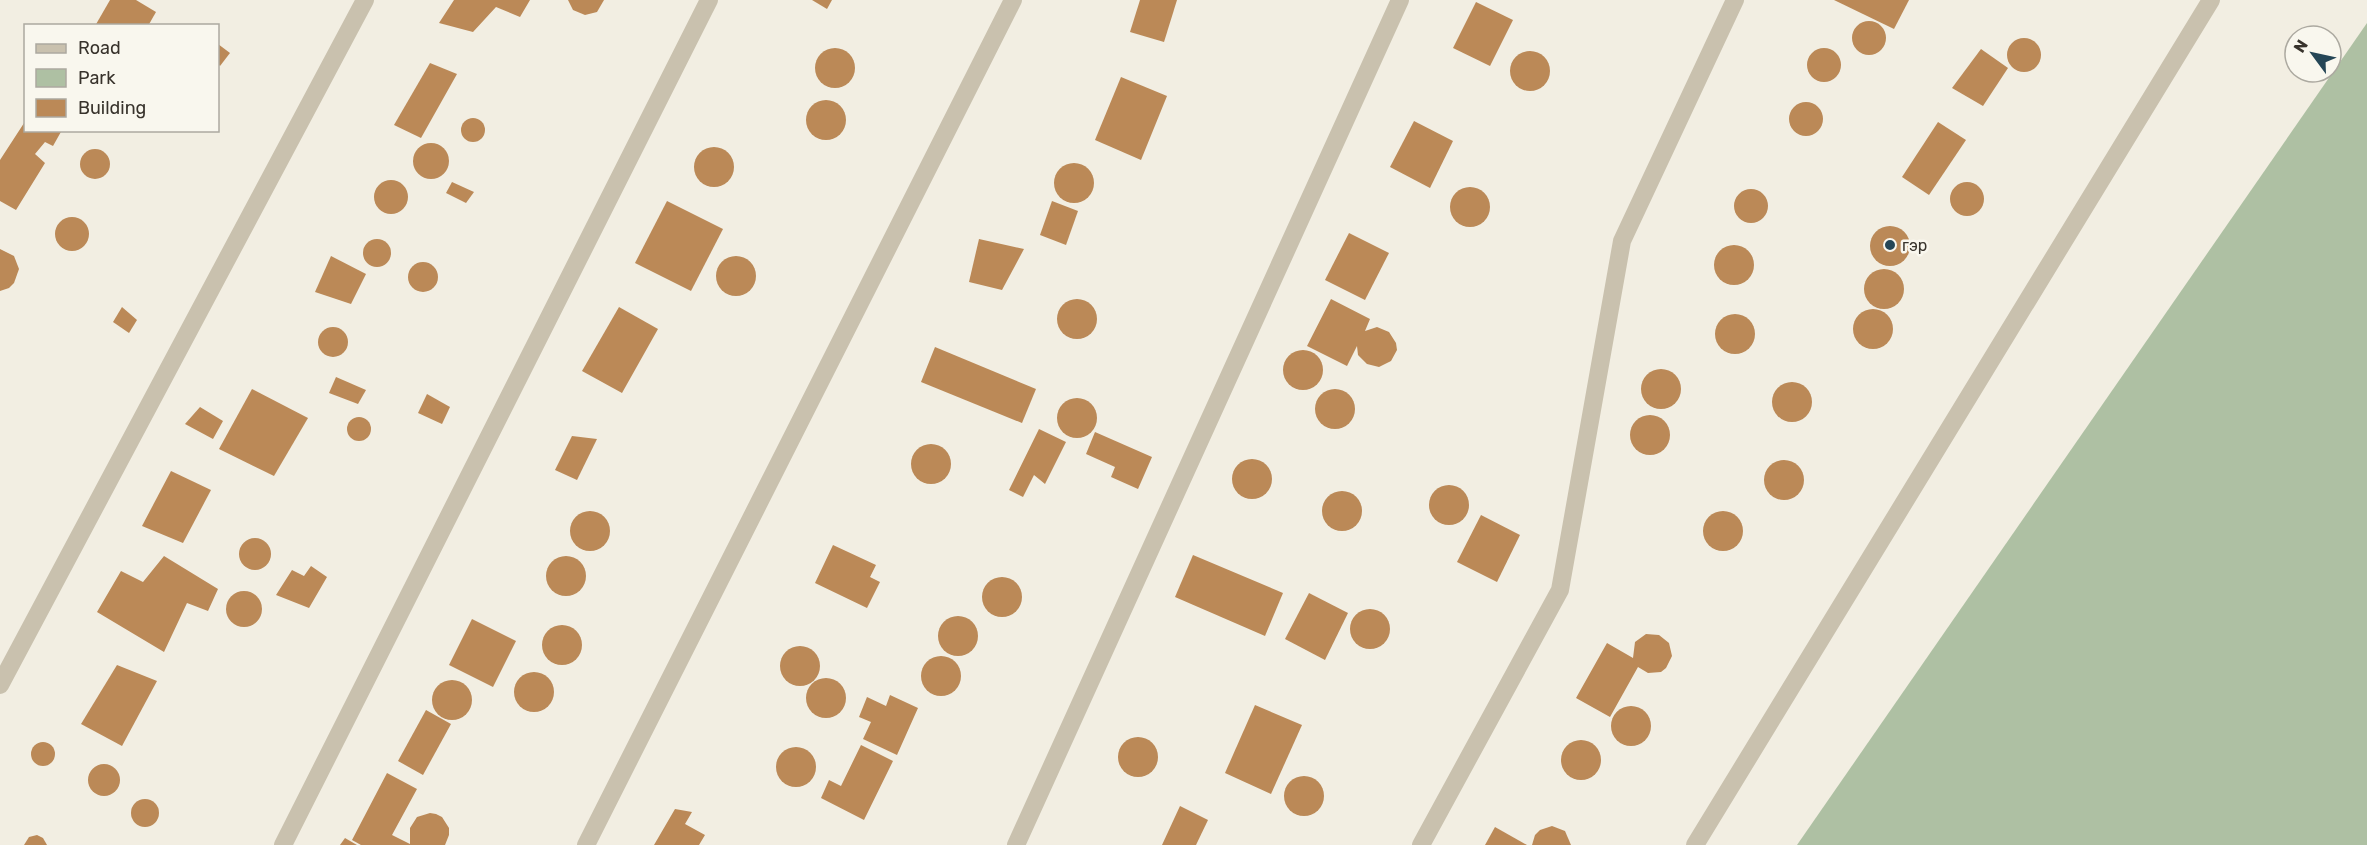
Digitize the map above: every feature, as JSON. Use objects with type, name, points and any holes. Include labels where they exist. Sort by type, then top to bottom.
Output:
[{"type":"street","points":[[0,685],[365,0]]},
{"type":"street","points":[[283,845],[709,0]]},
{"type":"street","points":[[586,845],[1013,0]]},
{"type":"street","points":[[1016,845],[1400,0]]},
{"type":"street","points":[[1421,845],[1560,590],[1622,241],[1735,0]]},
{"type":"street","points":[[1695,845],[2211,0]]},
{"type":"green space","points":[[2367,23],[2367,845],[1797,845],[2325,84],[2343,84],[2343,58]]},
{"type":"building","points":[[110,0],[136,0],[156,12],[149,24],[96,24]]},
{"type":"building","points":[[454,0],[530,0],[520,17],[496,7],[473,32],[439,23]]},
{"type":"building","points":[[568,0],[604,0],[597,12],[585,15],[573,10]]},
{"type":"building","points":[[812,0],[832,0],[827,9]]},
{"type":"building","points":[[1140,0],[1177,0],[1164,42],[1130,32]]},
{"type":"building","points":[[1834,0],[1909,0],[1894,29]]},
{"type":"building","points":[[1476,2],[1513,20],[1490,66],[1453,48]]},
{"type":"building","points":[[1869,21],[1881,26],[1886,38],[1881,50],[1869,55],[1857,50],[1852,38],[1857,26]]},
{"type":"building","points":[[2024,38],[2036,43],[2041,55],[2036,67],[2024,72],[2012,67],[2007,55],[2012,43]]},
{"type":"building","points":[[219,45],[230,53],[219,65]]},
{"type":"building","points":[[835,48],[849,54],[855,68],[849,82],[835,88],[821,82],[815,68],[821,54]]},
{"type":"building","points":[[1824,48],[1836,53],[1841,65],[1836,77],[1824,82],[1812,77],[1807,65],[1812,53]]},
{"type":"building","points":[[1981,49],[2008,68],[1983,106],[1952,88]]},
{"type":"building","points":[[1530,51],[1544,57],[1550,71],[1544,85],[1530,91],[1516,85],[1510,71],[1516,57]]},
{"type":"building","points":[[430,63],[457,74],[421,138],[394,125]]},
{"type":"building","points":[[1121,77],[1167,96],[1141,160],[1095,140]]},
{"type":"building","points":[[826,100],[840,106],[846,120],[840,134],[826,140],[812,134],[806,120],[812,106]]},
{"type":"building","points":[[1806,102],[1818,107],[1823,119],[1818,131],[1806,136],[1794,131],[1789,119],[1794,107]]},
{"type":"building","points":[[473,118],[478,119],[484,125],[484,135],[478,141],[473,142],[468,141],[462,135],[461,130],[462,125],[468,119]]},
{"type":"building","points":[[1414,121],[1453,141],[1430,188],[1390,167]]},
{"type":"building","points":[[1938,122],[1966,140],[1929,195],[1902,177]]},
{"type":"building","points":[[24,123],[24,132],[61,132],[53,146],[45,142],[35,154],[45,163],[16,210],[0,201],[0,160]]},
{"type":"building","points":[[431,143],[444,148],[449,161],[444,174],[431,179],[418,174],[413,161],[418,148]]},
{"type":"building","points":[[714,147],[728,153],[734,167],[728,181],[714,187],[700,181],[694,167],[700,153]]},
{"type":"building","points":[[95,149],[101,150],[109,158],[109,170],[101,178],[95,179],[89,178],[81,170],[80,164],[81,158],[89,150]]},
{"type":"building","points":[[1074,163],[1088,169],[1094,183],[1088,197],[1074,203],[1060,197],[1054,183],[1060,169]]},
{"type":"building","points":[[391,180],[403,185],[408,197],[403,209],[391,214],[379,209],[374,197],[379,185]]},
{"type":"building","points":[[452,182],[474,192],[466,203],[446,193]]},
{"type":"building","name":"гэр","points":[[1967,182],[1979,187],[1984,199],[1979,211],[1967,216],[1955,211],[1950,199],[1955,187]]},
{"type":"building","points":[[1470,187],[1484,193],[1490,207],[1484,221],[1470,227],[1456,221],[1450,207],[1456,193]]},
{"type":"building","points":[[1751,189],[1763,194],[1768,206],[1763,218],[1751,223],[1739,218],[1734,206],[1739,194]]},
{"type":"building","points":[[667,201],[723,229],[691,291],[635,263]]},
{"type":"building","points":[[1052,201],[1078,211],[1066,245],[1040,235]]},
{"type":"building","points":[[72,217],[84,222],[89,234],[84,246],[72,251],[60,246],[55,234],[60,222]]},
{"type":"building","name":"гэр","points":[[1890,226],[1904,232],[1910,246],[1904,260],[1890,266],[1876,260],[1870,246],[1876,232]]},
{"type":"building","points":[[1349,233],[1389,253],[1365,300],[1325,280]]},
{"type":"building","points":[[377,239],[387,243],[391,253],[387,263],[377,267],[367,263],[363,253],[367,243]]},
{"type":"building","points":[[979,239],[1024,249],[1002,290],[969,282]]},
{"type":"building","points":[[1734,245],[1748,251],[1754,265],[1748,279],[1734,285],[1720,279],[1714,265],[1720,251]]},
{"type":"building","points":[[0,249],[14,256],[19,269],[14,283],[9,288],[0,291]]},
{"type":"building","points":[[331,256],[366,274],[351,304],[315,292]]},
{"type":"building","points":[[736,256],[750,262],[756,276],[750,290],[736,296],[722,290],[716,276],[722,262]]},
{"type":"building","points":[[423,262],[434,266],[438,277],[434,288],[423,292],[412,288],[408,277],[412,266]]},
{"type":"building","name":"гэр","points":[[1884,269],[1898,275],[1904,289],[1898,303],[1884,309],[1870,303],[1864,289],[1870,275]]},
{"type":"building","points":[[1077,299],[1091,305],[1097,319],[1091,333],[1077,339],[1063,333],[1057,319],[1063,305]]},
{"type":"building","points":[[1331,299],[1370,319],[1365,331],[1377,327],[1389,332],[1396,343],[1397,350],[1391,361],[1379,367],[1367,364],[1358,355],[1357,346],[1347,366],[1307,346]]},
{"type":"building","points":[[122,307],[137,320],[129,333],[113,322]]},
{"type":"building","points":[[619,307],[658,329],[622,393],[582,371]]},
{"type":"building","points":[[1873,309],[1887,315],[1893,329],[1887,343],[1873,349],[1859,343],[1853,329],[1859,315]]},
{"type":"building","points":[[1735,314],[1749,320],[1755,334],[1749,348],[1735,354],[1721,348],[1715,334],[1721,320]]},
{"type":"building","points":[[333,327],[344,331],[348,342],[344,353],[333,357],[322,353],[318,342],[322,331]]},
{"type":"building","points":[[935,347],[1036,389],[1022,423],[921,382]]},
{"type":"building","points":[[1303,350],[1317,356],[1323,370],[1317,384],[1303,390],[1289,384],[1283,370],[1289,356]]},
{"type":"building","points":[[1661,369],[1675,375],[1681,389],[1675,403],[1661,409],[1647,403],[1641,389],[1647,375]]},
{"type":"building","points":[[336,377],[366,390],[358,404],[329,393]]},
{"type":"building","points":[[1792,382],[1806,388],[1812,402],[1806,416],[1792,422],[1778,416],[1772,402],[1778,388]]},
{"type":"building","points":[[252,389],[308,418],[274,476],[219,449]]},
{"type":"building","points":[[1335,389],[1349,395],[1355,409],[1349,423],[1335,429],[1321,423],[1315,409],[1321,395]]},
{"type":"building","points":[[427,394],[450,407],[442,424],[418,413]]},
{"type":"building","points":[[1077,398],[1091,404],[1097,418],[1091,432],[1077,438],[1063,432],[1057,418],[1063,404]]},
{"type":"building","points":[[200,407],[223,421],[213,439],[185,424]]},
{"type":"building","points":[[1650,415],[1664,421],[1670,435],[1664,449],[1650,455],[1636,449],[1630,435],[1636,421]]},
{"type":"building","points":[[359,417],[368,420],[371,429],[368,438],[359,441],[350,438],[347,429],[350,420]]},
{"type":"building","points":[[1039,429],[1066,442],[1045,484],[1034,475],[1023,497],[1009,490]]},
{"type":"building","points":[[1095,432],[1152,457],[1138,489],[1111,477],[1115,467],[1086,454]]},
{"type":"building","points":[[572,436],[597,439],[577,480],[555,470]]},
{"type":"building","points":[[931,444],[945,450],[951,464],[945,478],[931,484],[917,478],[911,464],[917,450]]},
{"type":"building","points":[[1252,459],[1266,465],[1272,479],[1266,493],[1252,499],[1238,493],[1232,479],[1238,465]]},
{"type":"building","points":[[1784,460],[1798,466],[1804,480],[1798,494],[1784,500],[1770,494],[1764,480],[1770,466]]},
{"type":"building","points":[[171,471],[211,490],[183,543],[142,526]]},
{"type":"building","points":[[1449,485],[1463,491],[1469,505],[1463,519],[1449,525],[1435,519],[1429,505],[1435,491]]},
{"type":"building","points":[[1342,491],[1356,497],[1362,511],[1356,525],[1342,531],[1328,525],[1322,511],[1328,497]]},
{"type":"building","points":[[590,511],[604,517],[610,531],[604,545],[590,551],[576,545],[570,531],[576,517]]},
{"type":"building","points":[[1723,511],[1737,517],[1743,531],[1737,545],[1723,551],[1709,545],[1703,531],[1709,517]]},
{"type":"building","points":[[1481,515],[1520,535],[1497,582],[1457,562]]},
{"type":"building","points":[[255,538],[266,543],[271,554],[266,565],[255,570],[244,565],[239,554],[244,543]]},
{"type":"building","points":[[833,545],[876,565],[870,577],[880,582],[867,608],[815,583]]},
{"type":"building","points":[[1193,555],[1283,593],[1265,636],[1175,597]]},
{"type":"building","points":[[164,556],[218,589],[208,611],[187,603],[164,652],[97,612],[121,571],[143,582]]},
{"type":"building","points":[[566,556],[580,562],[586,576],[580,590],[566,596],[552,590],[546,576],[552,562]]},
{"type":"building","points":[[311,566],[327,577],[309,608],[276,595],[292,570],[304,576]]},
{"type":"building","points":[[1002,577],[1016,583],[1022,597],[1016,611],[1002,617],[988,611],[982,597],[988,583]]},
{"type":"building","points":[[244,591],[257,596],[262,609],[257,622],[244,627],[231,622],[226,609],[231,596]]},
{"type":"building","points":[[1309,593],[1348,613],[1325,660],[1285,639]]},
{"type":"building","points":[[1370,609],[1384,615],[1390,629],[1384,643],[1370,649],[1356,643],[1350,629],[1356,615]]},
{"type":"building","points":[[958,616],[972,622],[978,636],[972,650],[958,656],[944,650],[938,636],[944,622]]},
{"type":"building","points":[[472,619],[516,641],[493,687],[449,665]]},
{"type":"building","points":[[562,625],[576,631],[582,645],[576,659],[562,665],[548,659],[542,645],[548,631]]},
{"type":"building","points":[[1646,634],[1659,635],[1669,643],[1672,656],[1666,668],[1661,672],[1648,673],[1638,667],[1610,717],[1576,698],[1607,643],[1633,658],[1635,642]]},
{"type":"building","points":[[800,646],[814,652],[820,666],[814,680],[800,686],[786,680],[780,666],[786,652]]},
{"type":"building","points":[[941,656],[955,662],[961,676],[955,690],[941,696],[927,690],[921,676],[927,662]]},
{"type":"building","points":[[117,665],[157,681],[122,746],[81,724]]},
{"type":"building","points":[[534,672],[548,678],[554,692],[548,706],[534,712],[520,706],[514,692],[520,678]]},
{"type":"building","points":[[826,678],[840,684],[846,698],[840,712],[826,718],[812,712],[806,698],[812,684]]},
{"type":"building","points":[[452,680],[466,686],[472,700],[466,714],[452,720],[438,714],[432,700],[438,686]]},
{"type":"building","points":[[890,695],[918,708],[897,755],[863,739],[871,722],[859,717],[867,697],[886,706]]},
{"type":"building","points":[[1255,705],[1302,725],[1271,794],[1225,773]]},
{"type":"building","points":[[1631,706],[1645,712],[1651,726],[1645,740],[1631,746],[1617,740],[1611,726],[1617,712]]},
{"type":"building","points":[[426,710],[451,724],[423,775],[398,761]]},
{"type":"building","points":[[1138,737],[1152,743],[1158,757],[1152,771],[1138,777],[1124,771],[1118,757],[1124,743]]},
{"type":"building","points":[[1581,740],[1595,746],[1601,760],[1595,774],[1581,780],[1567,774],[1561,760],[1567,746]]},
{"type":"building","points":[[43,742],[52,745],[55,754],[52,763],[43,766],[34,763],[31,754],[34,745]]},
{"type":"building","points":[[861,745],[893,761],[864,820],[821,798],[829,780],[841,786]]},
{"type":"building","points":[[796,747],[810,753],[816,767],[810,781],[796,787],[782,781],[776,767],[782,753]]},
{"type":"building","points":[[104,764],[115,769],[120,780],[115,791],[104,796],[93,791],[88,780],[93,769]]},
{"type":"building","points":[[387,773],[417,789],[392,835],[410,844],[410,828],[417,817],[430,813],[436,814],[442,817],[449,828],[445,845],[361,845],[352,840]]},
{"type":"building","points":[[1304,776],[1318,782],[1324,796],[1318,810],[1304,816],[1290,810],[1284,796],[1290,782]]},
{"type":"building","points":[[145,799],[155,803],[159,813],[155,823],[145,827],[135,823],[131,813],[135,803]]},
{"type":"building","points":[[1180,806],[1208,820],[1196,845],[1162,845]]},
{"type":"building","points":[[675,809],[692,812],[685,824],[705,835],[699,845],[654,845]]},
{"type":"building","points":[[1552,826],[1565,831],[1571,845],[1532,845],[1535,835],[1540,830]]},
{"type":"building","points":[[1495,827],[1527,845],[1485,845]]},
{"type":"building","points":[[37,835],[43,838],[47,845],[24,845],[29,837]]},
{"type":"building","points":[[345,838],[357,845],[340,845]]},
{"type":"place","name":"гэр","points":[[1890,245]]}]
